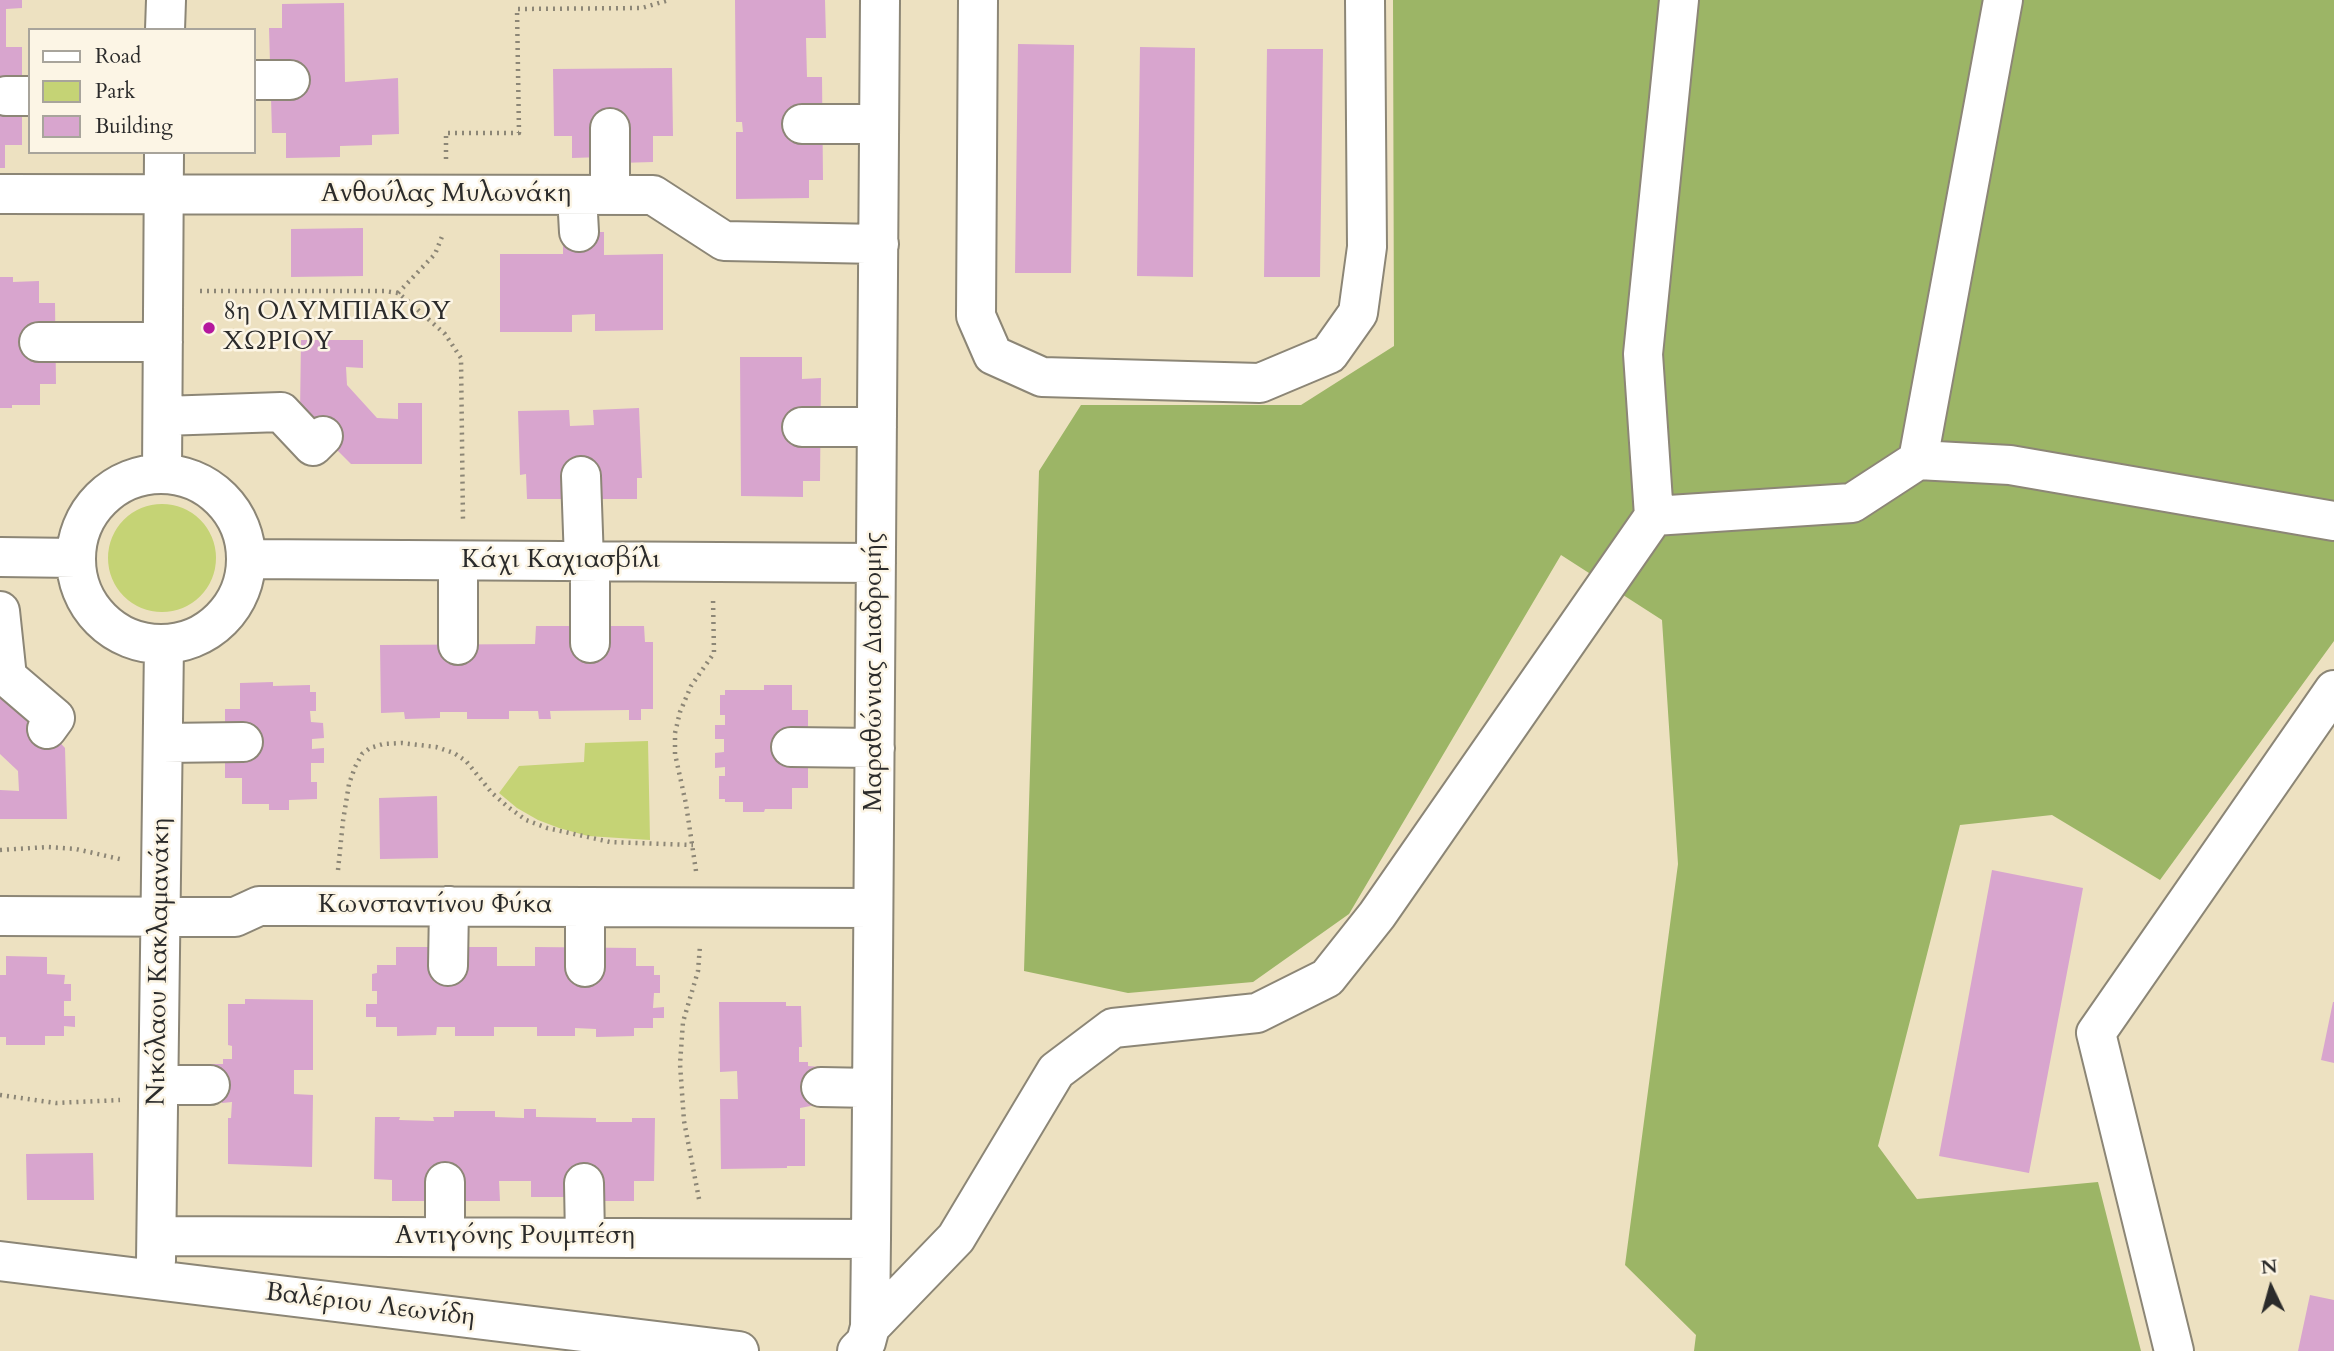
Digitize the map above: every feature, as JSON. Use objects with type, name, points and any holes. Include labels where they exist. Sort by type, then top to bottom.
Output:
[{"type":"street","points":[[165,28],[166,0]]},
{"type":"street","name":"Μαραθώνιας Διαδρομής","points":[[864,1340],[872,1239],[880,0]]},
{"type":"street","points":[[978,0],[976,316],[993,355],[1042,377],[1260,383],[1329,354],[1358,313],[1367,247],[1365,0]]},
{"type":"street","points":[[864,1340],[956,1238],[1056,1071],[1113,1028],[1256,1013],[1327,978],[1377,915],[1654,516],[1643,354],[1679,0]]},
{"type":"street","points":[[1918,460],[2003,0]]},
{"type":"street","points":[[802,124],[879,124]]},
{"type":"street","points":[[589,207],[610,128]]},
{"type":"street","points":[[162,474],[164,154]]},
{"type":"street","name":"Ανθούλας Μυλωνάκη","points":[[0,194],[445,195],[589,207],[653,195],[724,241],[878,244]]},
{"type":"street","points":[[39,342],[163,342]]},
{"type":"street","points":[[163,416],[281,412],[313,446],[323,436]]},
{"type":"street","points":[[802,427],[877,427]]},
{"type":"street","points":[[1654,516],[1852,503],[1918,460],[2010,465],[2334,521]]},
{"type":"street","points":[[162,474],[188,478],[212,490],[231,509],[243,533],[247,559],[240,591],[223,619],[195,637],[164,644],[136,641],[112,628],[102,619],[92,609],[80,584],[76,558],[80,531],[93,508],[112,490],[136,477],[162,474]]},
{"type":"street","points":[[581,476],[590,642]]},
{"type":"street","points":[[0,557],[76,558]]},
{"type":"street","name":"Κάχι Καχιασβίλι","points":[[247,559],[876,563]]},
{"type":"street","points":[[458,645],[460,561]]},
{"type":"street","points":[[0,611],[7,677],[55,718],[47,729]]},
{"type":"street","name":"Νικόλαου Κακλαμανάκη","points":[[155,1280],[158,1236],[164,644]]},
{"type":"street","points":[[2175,1351],[2096,1033],[2334,691]]},
{"type":"street","points":[[163,743],[243,742]]},
{"type":"street","points":[[791,747],[875,748]]},
{"type":"street","name":"Κωνσταντίνου Φύκα","points":[[0,916],[235,917],[259,906],[873,908]]},
{"type":"street","points":[[448,966],[449,906]]},
{"type":"street","points":[[585,907],[585,967]]},
{"type":"street","points":[[159,1090],[210,1085]]},
{"type":"street","points":[[821,1087],[872,1088]]},
{"type":"street","points":[[445,1182],[446,1237]]},
{"type":"street","points":[[584,1183],[584,1238]]},
{"type":"street","name":"Αντιγόνης Ρουμπέση","points":[[158,1236],[872,1239]]},
{"type":"street","name":"Βαλέριου Λεωνίδη","points":[[0,1261],[739,1351]]},
{"type":"path","points":[[398,293],[425,266],[443,234],[446,133],[519,133],[517,9],[642,8],[669,0]]},
{"type":"path","points":[[163,290],[398,293],[445,334],[461,358],[460,561]]},
{"type":"path","points":[[335,906],[349,784],[362,754],[383,744],[436,747],[454,753],[466,761],[492,793],[508,807],[526,820],[547,828],[610,842],[694,845]]},
{"type":"path","points":[[0,850],[48,847],[76,849],[162,871]]},
{"type":"path","points":[[0,1095],[56,1103],[90,1102],[159,1090]]},
{"type":"green space","points":[[1393,0],[2334,0],[2334,641],[2160,880],[2052,815],[1960,825],[1878,1146],[1917,1199],[2098,1182],[2141,1351],[1694,1351],[1696,1335],[1625,1265],[1678,864],[1662,620],[1561,555],[1349,914],[1253,982],[1128,993],[1024,971],[1039,471],[1081,405],[1301,405],[1394,346]]},
{"type":"green space","points":[[162,504],[183,508],[200,520],[212,537],[216,558],[212,579],[200,596],[183,608],[162,612],[141,608],[124,596],[112,579],[108,558],[112,537],[124,520],[141,508]]},
{"type":"green space","points":[[648,741],[650,840],[588,836],[559,828],[517,808],[499,793],[519,766],[584,762],[585,743]]},
{"type":"building","points":[[0,0],[22,0],[22,8],[6,9],[6,47],[22,47],[22,145],[5,145],[5,168],[0,168]]},
{"type":"building","points":[[735,0],[825,0],[826,38],[806,38],[807,77],[822,77],[823,180],[809,180],[809,198],[736,199],[736,132],[743,132],[742,122],[736,122]]},
{"type":"building","points":[[344,3],[345,82],[398,78],[399,134],[372,135],[372,145],[340,146],[340,157],[286,158],[286,133],[272,133],[269,28],[282,28],[282,4]]},
{"type":"building","points":[[1018,44],[1074,45],[1071,273],[1015,273]]},
{"type":"building","points":[[1140,47],[1195,48],[1193,277],[1137,276]]},
{"type":"building","points":[[1267,49],[1323,49],[1320,277],[1264,277]]},
{"type":"building","points":[[672,68],[673,136],[653,136],[653,162],[619,163],[603,157],[572,158],[572,136],[554,136],[553,69]]},
{"type":"building","points":[[363,228],[363,276],[291,277],[291,229]]},
{"type":"building","points":[[563,232],[604,232],[604,255],[663,254],[663,330],[595,331],[595,314],[572,315],[572,332],[500,332],[500,254],[563,254]]},
{"type":"building","points":[[0,277],[13,277],[13,282],[39,281],[39,303],[55,303],[56,384],[40,384],[40,405],[0,408]]},
{"type":"building","points":[[301,340],[363,340],[363,368],[346,367],[347,385],[377,418],[398,419],[398,403],[422,403],[422,464],[351,464],[300,413]]},
{"type":"building","points":[[740,357],[802,357],[802,379],[821,378],[820,481],[803,481],[803,497],[741,496]]},
{"type":"building","points":[[639,408],[642,478],[637,478],[637,499],[527,499],[526,474],[520,475],[518,411],[569,410],[570,426],[594,425],[593,410]]},
{"type":"building","points":[[536,626],[644,626],[645,642],[653,642],[653,709],[641,709],[641,720],[629,720],[629,710],[550,711],[551,719],[539,719],[538,711],[509,711],[509,719],[467,719],[467,712],[440,712],[440,718],[405,719],[404,712],[381,713],[380,645],[535,644]]},
{"type":"building","points":[[273,682],[273,686],[310,685],[310,692],[316,692],[316,711],[310,711],[311,722],[323,723],[324,738],[312,739],[312,749],[324,748],[324,763],[311,763],[311,782],[317,782],[317,799],[289,800],[289,810],[269,810],[269,804],[242,804],[242,778],[225,778],[225,709],[240,709],[240,683]]},
{"type":"building","points":[[764,685],[792,685],[792,710],[808,710],[808,788],[792,788],[792,809],[743,812],[743,802],[725,802],[725,799],[719,799],[719,776],[725,776],[725,767],[715,768],[715,753],[724,752],[724,739],[715,739],[715,725],[725,725],[725,715],[720,715],[720,695],[725,695],[725,690],[764,690]]},
{"type":"building","points":[[0,695],[16,695],[65,748],[67,819],[0,819],[0,790],[19,791],[18,771],[0,754]]},
{"type":"building","points":[[437,796],[438,858],[380,859],[379,798]]},
{"type":"building","points":[[1992,870],[2083,888],[2029,1173],[1939,1156]]},
{"type":"building","points":[[396,947],[497,947],[497,966],[535,966],[535,947],[636,948],[636,966],[654,966],[654,975],[660,975],[660,993],[654,993],[653,1008],[664,1007],[664,1018],[653,1018],[653,1028],[634,1028],[634,1036],[596,1037],[596,1029],[575,1028],[575,1036],[537,1036],[537,1027],[494,1027],[494,1036],[455,1036],[455,1027],[437,1027],[436,1035],[397,1036],[397,1027],[376,1027],[376,1017],[366,1017],[366,1004],[377,1004],[377,991],[372,991],[372,974],[377,973],[377,965],[396,965]]},
{"type":"building","points":[[6,956],[47,957],[47,974],[65,975],[64,984],[71,984],[71,1001],[64,1001],[64,1016],[75,1016],[75,1027],[64,1026],[64,1036],[45,1036],[45,1045],[6,1045],[6,1037],[0,1037],[0,975],[6,975]]},
{"type":"building","points":[[245,999],[313,1000],[313,1070],[294,1070],[294,1094],[313,1095],[312,1167],[228,1164],[228,1118],[231,1118],[232,1102],[222,1103],[222,1098],[210,1098],[210,1064],[223,1064],[223,1059],[232,1059],[232,1046],[228,1045],[228,1004],[245,1004]]},
{"type":"building","points":[[719,1002],[786,1002],[786,1006],[801,1006],[802,1047],[799,1047],[799,1062],[820,1067],[821,1104],[800,1108],[800,1119],[805,1119],[805,1166],[721,1169],[720,1099],[738,1099],[737,1071],[720,1072]]},
{"type":"building","points":[[2334,1002],[2334,1063],[2321,1060]]},
{"type":"building","points":[[524,1109],[536,1109],[536,1117],[596,1118],[596,1122],[632,1122],[632,1118],[655,1118],[654,1181],[634,1181],[634,1201],[531,1197],[531,1181],[499,1181],[500,1201],[392,1201],[392,1180],[374,1179],[375,1117],[434,1121],[433,1117],[454,1117],[454,1111],[495,1111],[495,1117],[524,1118]]},
{"type":"building","points":[[93,1153],[94,1200],[27,1200],[26,1154]]},
{"type":"building","points":[[2310,1295],[2334,1300],[2334,1351],[2298,1351]]},
{"type":"place","name":"8η ΟΛΥΜΠΙΑΚΟΥ ΧΩΡΙΟΥ","points":[[209,328]]}]
